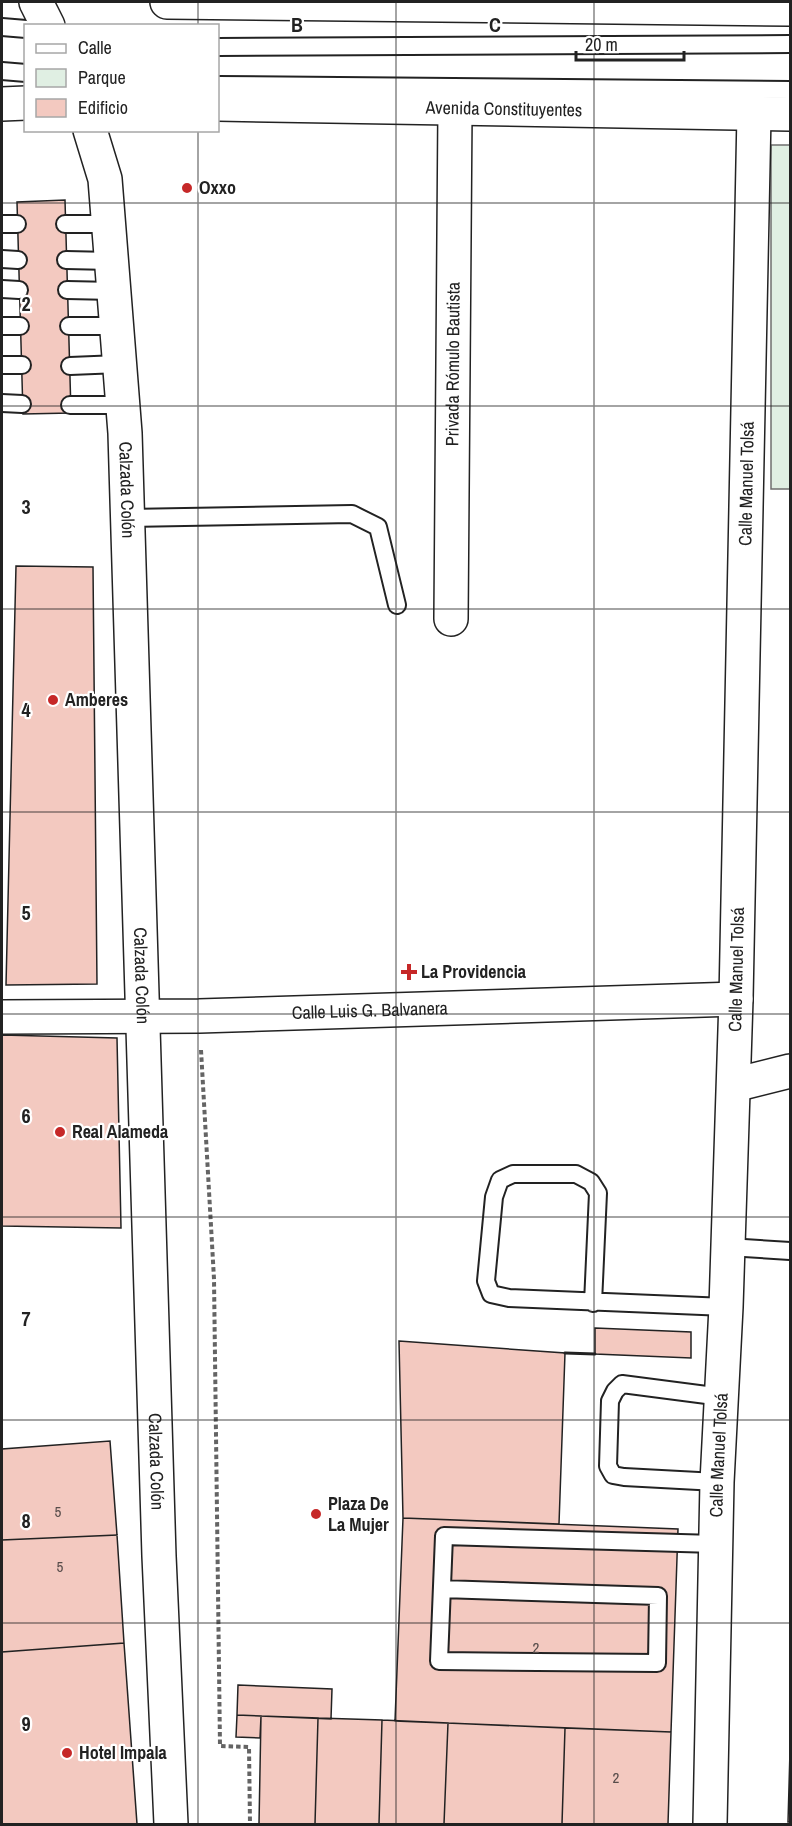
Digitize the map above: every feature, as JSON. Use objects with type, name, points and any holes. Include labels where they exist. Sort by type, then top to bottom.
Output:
[{"type":"street","points":[[36,2],[47,24]]},
{"type":"street","points":[[167,2],[441,3],[790,9]]},
{"type":"street","points":[[2,104],[24,103]]},
{"type":"street","name":"Avenida Constituyentes","points":[[219,104],[790,114]]},
{"type":"street","name":"Privada Rómulo Bautista","points":[[452,619],[455,109]]},
{"type":"street","name":"Calle Manuel Tolsá","points":[[710,1824],[717,1482],[734,1085],[754,114]]},
{"type":"street","name":"Calzada Colón","points":[[91,132],[105,179],[117,326],[128,518],[158,1544],[171,1824]]},
{"type":"street","name":"Calle Luis G. Balvanera","points":[[2,1017],[200,1016],[736,999]]},
{"type":"street","points":[[734,1085],[790,1071]]},
{"type":"lane","points":[[2,27],[24,29]]},
{"type":"lane","points":[[219,47],[790,44]]},
{"type":"lane","points":[[2,71],[24,73]]},
{"type":"lane","points":[[219,85],[790,90]]},
{"type":"lane","points":[[65,224],[109,224]]},
{"type":"lane","points":[[66,260],[113,276]]},
{"type":"lane","points":[[67,290],[113,276]]},
{"type":"lane","points":[[2,289],[19,290]]},
{"type":"lane","points":[[2,326],[20,326]]},
{"type":"lane","points":[[69,326],[117,326]]},
{"type":"lane","points":[[69,366],[119,364]]},
{"type":"lane","points":[[2,365],[22,365]]},
{"type":"lane","points":[[2,403],[22,404]]},
{"type":"lane","points":[[70,405],[122,405]]},
{"type":"lane","points":[[128,518],[352,514],[378,527],[397,605]]},
{"type":"lane","points":[[593,1303],[598,1193],[591,1182],[576,1174],[513,1174],[500,1180],[494,1197],[486,1281],[491,1294],[509,1298],[593,1303],[726,1307]]},
{"type":"lane","points":[[728,1247],[790,1251]]},
{"type":"lane","points":[[717,1482],[613,1475],[608,1466],[610,1401],[622,1384],[722,1397]]},
{"type":"lane","points":[[442,1589],[658,1596],[657,1663],[439,1661],[444,1536],[715,1544]]},
{"type":"path","points":[[200,1016],[214,1279],[220,1746],[249,1747],[250,1824]]},
{"type":"green space","points":[[771,145],[790,145],[790,489],[771,489]]},
{"type":"building","points":[[65,200],[71,413],[23,414],[17,202]]},
{"type":"building","name":"Amberes","points":[[16,566],[93,567],[97,984],[6,985]]},
{"type":"building","name":"Real Alameda","points":[[2,1035],[117,1038],[121,1228],[2,1226]]},
{"type":"building","points":[[595,1328],[691,1332],[691,1358],[595,1354]]},
{"type":"building","points":[[399,1341],[565,1353],[559,1524],[403,1518]]},
{"type":"building","points":[[110,1441],[117,1535],[2,1540],[2,1449]]},
{"type":"building","points":[[403,1518],[678,1529],[671,1732],[395,1721]]},
{"type":"building","points":[[117,1535],[124,1643],[2,1652],[2,1540]]},
{"type":"building","name":"Hotel Impala","points":[[124,1643],[137,1824],[2,1824],[2,1652]]},
{"type":"building","points":[[238,1685],[332,1689],[331,1719],[237,1715]]},
{"type":"building","points":[[237,1715],[261,1716],[260,1738],[236,1737]]},
{"type":"building","points":[[261,1716],[318,1718],[315,1824],[259,1824]]},
{"type":"building","points":[[261,1716],[318,1718],[315,1824],[259,1824]]},
{"type":"building","points":[[318,1718],[382,1720],[379,1824],[315,1824]]},
{"type":"building","points":[[382,1720],[448,1723],[444,1824],[379,1824]]},
{"type":"building","points":[[448,1723],[565,1728],[562,1824],[444,1824]]},
{"type":"building","points":[[565,1728],[671,1732],[668,1824],[562,1824]]},
{"type":"building","points":[[790,1751],[790,1822],[788,1822]]},
{"type":"wall","points":[[565,1353],[595,1354]]},
{"type":"place","name":"Oxxo","points":[[187,188]]},
{"type":"place","name":"Amberes","points":[[53,700]]},
{"type":"place","name":"La Providencia","points":[[409,972]]},
{"type":"place","name":"Real Alameda","points":[[60,1132]]},
{"type":"place","name":"Plaza De La Mujer","points":[[316,1514]]},
{"type":"place","name":"Hotel Impala","points":[[67,1753]]}]
